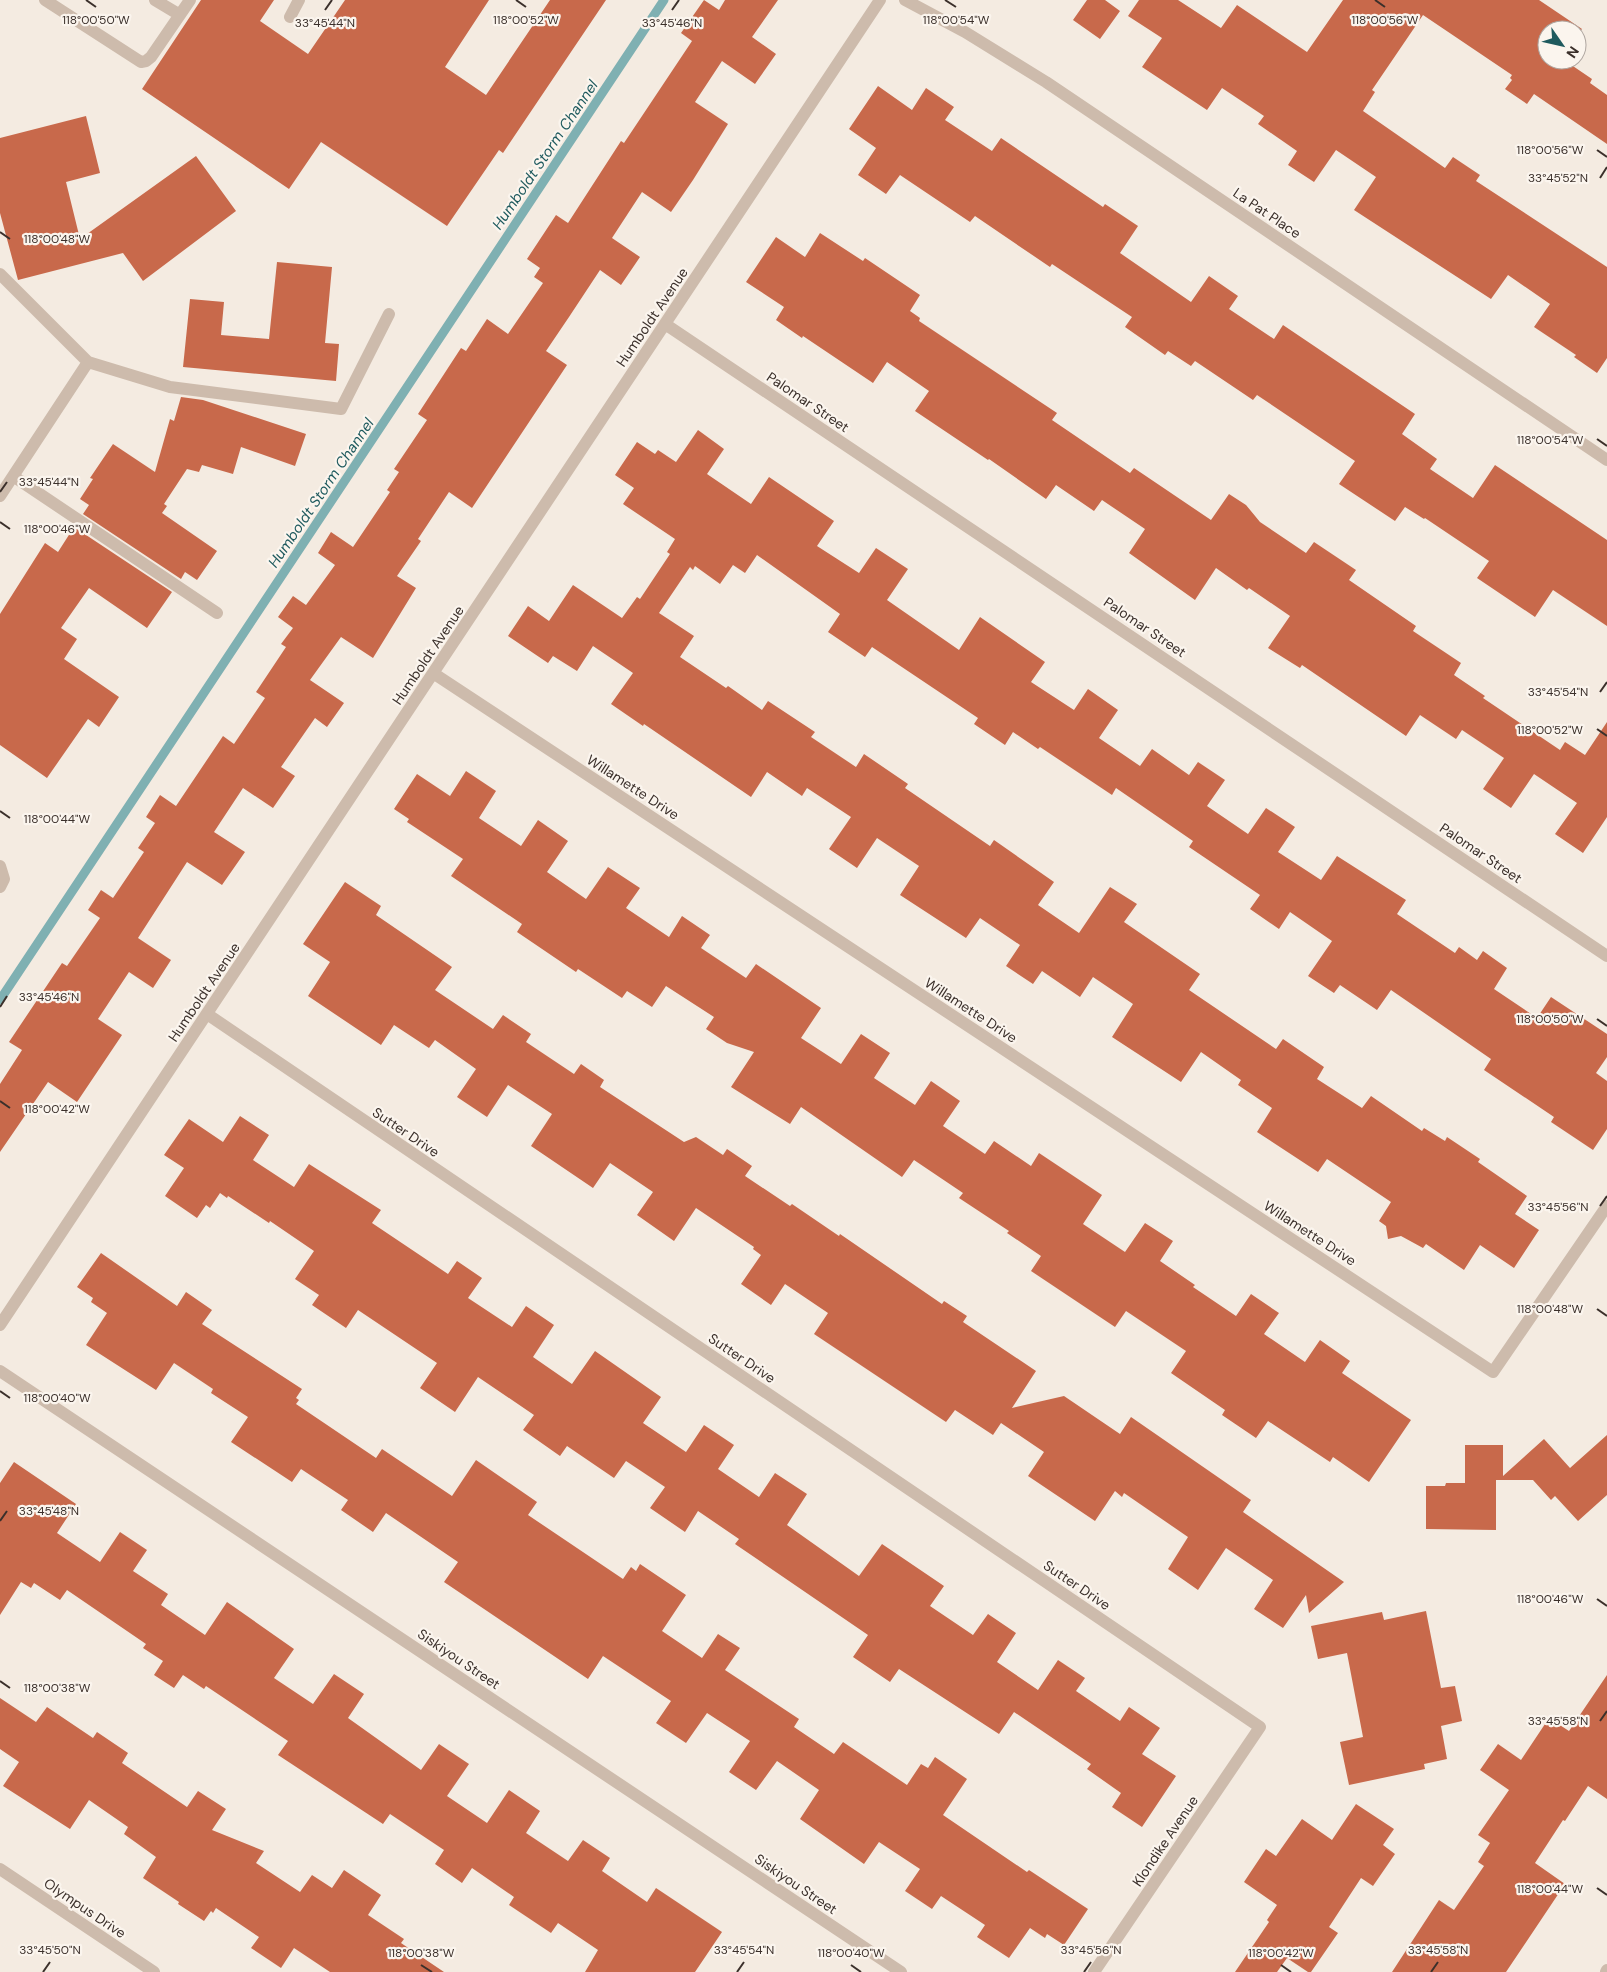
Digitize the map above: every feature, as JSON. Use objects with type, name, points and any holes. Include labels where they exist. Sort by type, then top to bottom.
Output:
[{"type":"street","points":[[45,0],[141,62],[152,57],[190,0]]},
{"type":"street","points":[[156,0],[180,15]]},
{"type":"street","points":[[290,17],[299,0]]},
{"type":"street","name":"Humboldt Avenue","points":[[0,1325],[880,0]]},
{"type":"street","name":"La Pat Place","points":[[905,0],[965,32],[1046,82],[1607,460]]},
{"type":"street","points":[[0,274],[88,362],[170,387],[341,409],[389,314]]},
{"type":"street","name":"Palomar Street","points":[[665,324],[1607,956]]},
{"type":"street","points":[[0,496],[88,362]]},
{"type":"street","points":[[13,476],[217,613]]},
{"type":"street","name":"Willamette Drive","points":[[433,674],[1493,1372],[1607,1206]]},
{"type":"street","points":[[0,866],[4,880],[0,887]]},
{"type":"street","name":"Sutter Drive","points":[[206,1014],[1260,1727]]},
{"type":"street","name":"Siskiyou Street","points":[[0,1370],[901,1972]]},
{"type":"street","name":"Klondike Avenue","points":[[1094,1972],[1260,1727]]},
{"type":"street","name":"Olympus Drive","points":[[0,1870],[154,1972]]},
{"type":"building","points":[[201,0],[274,0],[260,21],[308,54],[345,0],[489,0],[445,67],[486,95],[550,0],[606,0],[503,153],[499,150],[447,226],[321,142],[289,189],[142,89]]},
{"type":"building","points":[[704,0],[719,10],[725,0],[778,0],[752,37],[776,54],[755,84],[722,61],[695,102],[728,124],[693,180],[671,212],[642,192],[612,238],[640,257],[621,285],[600,270],[546,351],[567,365],[472,508],[449,492],[418,539],[421,541],[397,576],[416,588],[373,658],[341,637],[310,680],[344,703],[327,727],[315,718],[281,767],[295,776],[273,808],[243,788],[214,832],[245,852],[222,885],[187,862],[138,938],[171,960],[153,988],[129,972],[98,1019],[122,1035],[77,1102],[48,1082],[0,1152],[0,1084],[22,1050],[9,1042],[62,963],[67,966],[100,918],[88,910],[101,890],[113,898],[144,852],[138,848],[155,823],[146,817],[160,795],[176,806],[223,736],[234,744],[265,698],[256,692],[286,647],[281,644],[293,628],[278,617],[293,596],[306,605],[335,565],[318,553],[331,532],[353,547],[390,492],[387,490],[399,472],[394,469],[427,420],[418,414],[461,348],[466,351],[487,319],[508,334],[543,283],[534,277],[540,268],[527,259],[556,215],[568,223],[621,141],[624,143],[692,41],[681,33]]},
{"type":"building","points":[[1087,0],[1105,0],[1120,11],[1100,39],[1073,20]]},
{"type":"building","points":[[1139,0],[1178,0],[1221,28],[1237,5],[1307,52],[1343,0],[1539,0],[1569,20],[1537,20],[1537,70],[1579,70],[1592,79],[1590,83],[1607,95],[1607,144],[1534,94],[1527,104],[1505,89],[1512,80],[1510,78],[1512,75],[1423,15],[1372,90],[1375,92],[1363,111],[1445,168],[1453,157],[1480,175],[1476,181],[1607,267],[1607,358],[1597,373],[1574,357],[1576,355],[1534,327],[1550,304],[1508,275],[1491,299],[1354,210],[1376,177],[1336,150],[1314,182],[1288,165],[1297,151],[1258,124],[1264,116],[1222,88],[1207,110],[1142,67],[1162,38],[1128,16]]},
{"type":"building","points":[[878,86],[912,110],[926,88],[954,107],[945,120],[992,151],[1001,138],[1103,207],[1105,204],[1138,226],[1120,253],[1191,302],[1209,276],[1238,296],[1229,309],[1274,339],[1283,325],[1415,414],[1402,434],[1437,459],[1430,469],[1473,498],[1495,465],[1607,540],[1607,626],[1553,590],[1535,617],[1477,578],[1489,561],[1425,518],[1405,507],[1395,521],[1339,484],[1355,461],[1257,395],[1253,400],[1195,361],[1191,366],[1168,351],[1165,355],[1125,327],[1132,317],[1052,264],[1050,267],[975,216],[970,222],[900,175],[886,194],[858,175],[876,148],[849,129]]},
{"type":"building","points":[[86,116],[100,173],[66,182],[80,239],[196,156],[236,211],[143,281],[123,253],[18,280],[0,213],[0,138]]},
{"type":"building","points":[[820,233],[863,261],[865,258],[920,295],[910,311],[920,318],[919,321],[1057,413],[1052,420],[1130,473],[1134,468],[1211,520],[1229,494],[1246,505],[1260,522],[1306,553],[1314,542],[1356,570],[1349,580],[1416,626],[1413,631],[1461,663],[1454,675],[1485,696],[1483,698],[1560,750],[1565,742],[1585,755],[1607,722],[1607,817],[1583,853],[1555,834],[1577,803],[1534,774],[1511,808],[1483,789],[1504,758],[1462,730],[1456,739],[1420,715],[1406,736],[1302,665],[1300,668],[1268,648],[1290,616],[1249,588],[1247,590],[1216,568],[1195,600],[1129,553],[1145,529],[1102,500],[1094,511],[1056,485],[1046,499],[915,411],[929,391],[887,362],[873,383],[776,320],[784,307],[746,282],[776,237],[805,257]]},
{"type":"building","points":[[277,262],[332,267],[325,343],[339,344],[336,381],[183,367],[190,299],[224,302],[221,335],[269,339]]},
{"type":"building","points":[[181,397],[203,400],[306,434],[295,466],[241,447],[233,474],[202,465],[199,472],[187,469],[164,504],[167,506],[162,513],[217,551],[197,580],[185,572],[181,579],[83,514],[89,505],[80,499],[93,479],[90,478],[113,444],[155,472],[170,419],[174,421]]},
{"type":"building","points":[[698,430],[724,449],[707,474],[751,504],[769,477],[834,521],[817,546],[859,573],[876,548],[908,569],[887,600],[959,650],[980,617],[1045,662],[1031,682],[1074,710],[1088,689],[1118,710],[1099,738],[1140,766],[1152,749],[1189,775],[1198,762],[1225,780],[1207,806],[1248,834],[1266,808],[1295,827],[1278,852],[1321,880],[1337,856],[1406,900],[1397,914],[1455,953],[1459,947],[1477,960],[1483,951],[1507,968],[1494,989],[1537,1018],[1551,997],[1607,1034],[1607,1057],[1596,1073],[1607,1081],[1607,1129],[1593,1150],[1551,1122],[1554,1117],[1484,1070],[1491,1059],[1391,990],[1377,1010],[1340,985],[1334,993],[1308,976],[1332,941],[1290,912],[1279,929],[1250,909],[1260,895],[1189,847],[1193,841],[1116,788],[1112,795],[1040,747],[1038,749],[1013,732],[1005,745],[974,724],[978,718],[872,647],[865,657],[828,632],[840,614],[757,555],[745,573],[733,565],[720,584],[695,566],[693,570],[690,567],[659,613],[694,636],[680,657],[726,688],[728,686],[762,710],[768,701],[815,732],[811,737],[856,767],[864,754],[908,784],[905,788],[990,846],[994,840],[1054,882],[1038,905],[1079,933],[1110,887],[1137,904],[1124,922],[1200,974],[1189,990],[1276,1049],[1283,1039],[1324,1067],[1317,1079],[1362,1108],[1371,1096],[1422,1131],[1424,1128],[1445,1141],[1447,1137],[1480,1159],[1478,1162],[1527,1196],[1515,1214],[1539,1230],[1514,1268],[1480,1245],[1464,1270],[1426,1244],[1423,1248],[1401,1236],[1388,1239],[1386,1226],[1379,1221],[1391,1202],[1327,1159],[1318,1172],[1257,1132],[1272,1108],[1238,1085],[1241,1080],[1201,1052],[1181,1082],[1112,1037],[1133,1004],[1093,977],[1080,997],[1042,971],[1033,984],[1006,966],[1020,945],[980,918],[966,938],[900,895],[919,866],[877,838],[857,868],[829,849],[851,817],[807,788],[802,796],[767,772],[751,797],[644,724],[643,726],[611,704],[633,673],[593,646],[577,671],[553,656],[548,663],[508,636],[528,606],[549,621],[573,585],[622,618],[637,597],[640,599],[670,554],[667,552],[675,539],[623,504],[634,488],[615,475],[637,442],[655,454],[658,450],[676,462]]},
{"type":"building","points":[[74,527],[172,592],[147,628],[89,588],[61,628],[77,639],[64,659],[119,697],[99,727],[88,719],[47,778],[0,745],[0,614],[45,543],[58,552]]},
{"type":"building","points":[[466,771],[496,791],[479,818],[521,846],[538,820],[568,841],[547,872],[586,899],[608,867],[640,888],[626,908],[669,937],[682,916],[710,935],[701,948],[746,978],[756,964],[821,1008],[801,1038],[841,1064],[861,1034],[890,1053],[874,1078],[915,1105],[931,1081],[960,1101],[943,1126],[985,1154],[994,1141],[1031,1166],[1039,1153],[1102,1195],[1083,1224],[1125,1252],[1145,1223],[1173,1241],[1160,1261],[1195,1285],[1193,1287],[1236,1316],[1251,1294],[1279,1313],[1264,1334],[1305,1362],[1320,1340],[1350,1361],[1342,1373],[1411,1420],[1369,1482],[1333,1457],[1330,1462],[1268,1421],[1256,1438],[1222,1415],[1225,1410],[1171,1373],[1186,1351],[1126,1311],[1115,1327],[1031,1271],[1041,1256],[1007,1233],[1009,1231],[959,1198],[963,1193],[914,1160],[902,1177],[801,1107],[790,1124],[731,1087],[754,1052],[727,1043],[706,1029],[714,1017],[666,986],[652,1007],[627,991],[622,998],[578,969],[576,972],[517,932],[522,924],[451,876],[463,859],[407,822],[409,819],[394,809],[417,774],[450,796]]},
{"type":"building","points":[[345,882],[381,906],[376,915],[452,967],[435,990],[493,1029],[503,1015],[531,1034],[526,1042],[574,1074],[581,1064],[604,1080],[600,1087],[684,1142],[696,1137],[723,1155],[727,1149],[752,1166],[745,1176],[790,1206],[792,1204],[839,1236],[840,1234],[942,1304],[944,1301],[967,1316],[963,1322],[1036,1371],[1012,1408],[1064,1396],[1120,1434],[1131,1417],[1251,1500],[1243,1512],[1344,1582],[1309,1613],[1306,1595],[1283,1628],[1254,1609],[1273,1580],[1226,1548],[1198,1590],[1168,1569],[1188,1537],[1124,1493],[1122,1497],[1115,1491],[1095,1521],[1028,1476],[1044,1452],[1001,1423],[993,1435],[955,1410],[946,1422],[814,1334],[828,1313],[785,1284],[771,1305],[741,1284],[761,1255],[753,1249],[754,1247],[696,1208],[674,1241],[637,1215],[653,1192],[610,1163],[593,1188],[531,1146],[552,1114],[508,1085],[487,1117],[457,1097],[476,1069],[435,1040],[429,1048],[394,1025],[381,1045],[308,996],[330,962],[303,944]]},
{"type":"building","points":[[240,1116],[269,1135],[253,1160],[294,1187],[309,1164],[381,1210],[372,1223],[448,1274],[457,1261],[482,1278],[468,1298],[512,1327],[526,1306],[554,1325],[533,1357],[572,1384],[595,1351],[661,1397],[643,1423],[686,1452],[704,1425],[734,1445],[718,1469],[759,1497],[775,1473],[807,1494],[787,1525],[859,1576],[882,1544],[944,1586],[930,1606],[973,1635],[988,1614],[1016,1633],[997,1662],[1038,1690],[1058,1660],[1085,1678],[1076,1691],[1120,1721],[1129,1707],[1160,1728],[1142,1754],[1176,1776],[1142,1827],[1112,1807],[1121,1793],[1087,1769],[1091,1764],[1014,1712],[999,1734],[899,1669],[890,1682],[853,1657],[868,1635],[735,1544],[739,1539],[698,1511],[685,1532],[650,1508],[665,1487],[626,1461],[614,1478],[567,1446],[560,1456],[523,1430],[534,1415],[478,1377],[455,1412],[420,1388],[437,1363],[358,1310],[346,1328],[312,1305],[319,1295],[295,1279],[314,1251],[270,1221],[269,1223],[228,1196],[227,1198],[220,1193],[210,1208],[206,1205],[197,1218],[165,1196],[184,1168],[164,1155],[189,1119],[223,1142]]},
{"type":"building","points":[[101,1253],[177,1306],[186,1292],[212,1310],[202,1324],[302,1389],[296,1398],[299,1400],[296,1404],[376,1458],[382,1449],[452,1496],[476,1460],[537,1502],[528,1515],[623,1579],[631,1567],[636,1571],[640,1564],[686,1595],[662,1631],[702,1658],[718,1634],[740,1648],[725,1670],[799,1719],[794,1727],[834,1754],[843,1742],[907,1785],[921,1764],[928,1768],[935,1757],[967,1779],[943,1815],[1027,1872],[1029,1870],[1088,1909],[1064,1945],[1047,1934],[1045,1938],[1030,1928],[1009,1958],[977,1937],[985,1925],[941,1896],[932,1909],[905,1891],[920,1869],[879,1842],[864,1864],[800,1819],[819,1790],[777,1761],[756,1790],[729,1772],[750,1741],[707,1713],[686,1743],[656,1723],[671,1701],[603,1656],[588,1679],[444,1582],[458,1562],[386,1513],[373,1532],[341,1510],[348,1500],[301,1469],[292,1482],[231,1442],[248,1417],[211,1393],[213,1389],[174,1363],[156,1390],[86,1345],[107,1313],[91,1302],[93,1298],[77,1287]]},
{"type":"building","points":[[1607,1435],[1607,1495],[1578,1521],[1555,1496],[1551,1500],[1533,1480],[1496,1480],[1496,1530],[1426,1529],[1426,1486],[1465,1483],[1465,1445],[1503,1445],[1503,1476],[1544,1439],[1570,1468]]},
{"type":"building","points":[[14,1462],[76,1504],[57,1533],[100,1562],[120,1532],[147,1550],[133,1571],[168,1594],[161,1605],[205,1635],[227,1602],[294,1649],[274,1678],[313,1704],[334,1674],[364,1694],[348,1718],[421,1770],[439,1744],[469,1764],[447,1796],[487,1823],[509,1790],[540,1811],[526,1833],[568,1861],[583,1840],[610,1858],[602,1871],[647,1902],[656,1888],[722,1932],[695,1972],[585,1972],[598,1950],[558,1923],[551,1933],[509,1905],[514,1897],[472,1868],[462,1883],[435,1864],[444,1850],[390,1814],[383,1824],[278,1755],[288,1741],[206,1686],[204,1689],[183,1675],[174,1688],[154,1675],[163,1661],[143,1648],[146,1644],[67,1590],[60,1600],[34,1583],[31,1588],[21,1582],[0,1615],[0,1483]]},
{"type":"building","points":[[1426,1611],[1441,1688],[1455,1686],[1462,1721],[1441,1726],[1447,1759],[1424,1764],[1425,1769],[1349,1785],[1340,1742],[1363,1737],[1347,1653],[1318,1659],[1311,1626],[1382,1612],[1384,1620]]},
{"type":"building","points":[[1607,1675],[1607,1799],[1588,1786],[1535,1863],[1565,1884],[1506,1972],[1392,1972],[1439,1900],[1454,1910],[1484,1866],[1478,1862],[1490,1843],[1478,1835],[1509,1790],[1480,1770],[1498,1744],[1521,1760],[1549,1718],[1569,1731]]},
{"type":"building","points":[[0,1698],[36,1722],[47,1707],[93,1738],[97,1732],[128,1753],[122,1763],[187,1807],[198,1791],[226,1809],[212,1830],[264,1851],[256,1863],[300,1892],[312,1875],[332,1888],[344,1870],[381,1895],[368,1915],[404,1939],[401,1943],[444,1972],[330,1972],[294,1948],[281,1968],[251,1948],[259,1937],[216,1908],[213,1913],[211,1911],[204,1921],[143,1878],[156,1857],[124,1834],[128,1827],[89,1800],[70,1829],[3,1786],[19,1762],[0,1749]]},
{"type":"building","points":[[1356,1804],[1394,1829],[1383,1845],[1395,1854],[1373,1886],[1361,1878],[1329,1927],[1338,1933],[1311,1972],[1308,1972],[1287,1958],[1277,1972],[1235,1972],[1269,1922],[1267,1920],[1277,1905],[1244,1882],[1266,1849],[1276,1856],[1302,1819],[1332,1840]]},
{"type":"waterway","name":"Humboldt Storm Channel","points":[[0,1000],[664,0]]}]
